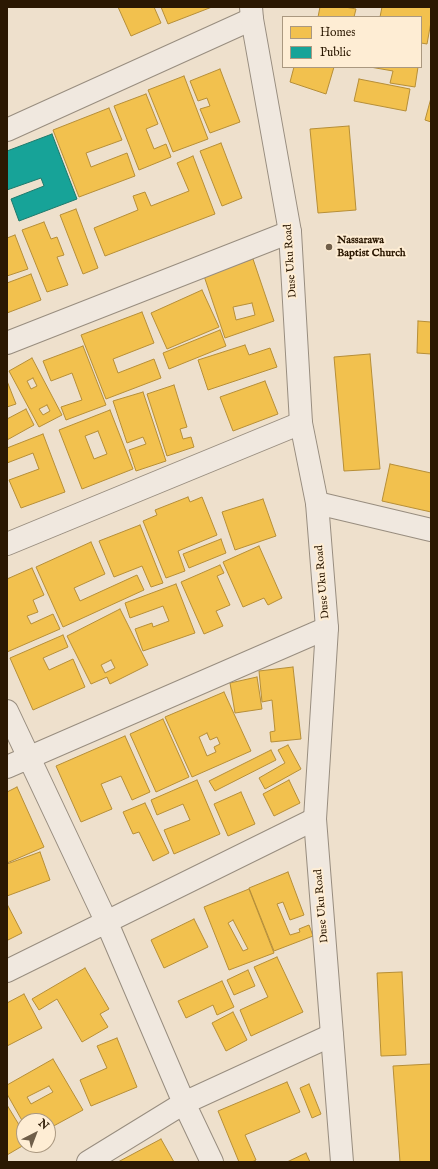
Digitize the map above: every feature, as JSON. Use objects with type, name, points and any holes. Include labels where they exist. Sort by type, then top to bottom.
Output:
[{"type":"street","points":[[7,130],[251,13]]},
{"type":"street","name":"Duse Uku Road","points":[[251,13],[290,232],[301,423],[317,504],[326,628],[315,819],[342,1162]]},
{"type":"street","points":[[7,343],[290,232]]},
{"type":"street","points":[[7,544],[301,423]]},
{"type":"street","points":[[317,504],[431,530]]},
{"type":"street","points":[[7,767],[326,628]]},
{"type":"street","points":[[7,711],[107,923],[184,1103],[212,1162]]},
{"type":"street","points":[[7,971],[107,923],[315,819]]},
{"type":"street","points":[[88,1162],[184,1103],[332,1035]]},
{"type":"building: Homes","points":[[118,7],[154,7],[161,23],[131,36]]},
{"type":"building: Homes","points":[[161,7],[212,7],[168,24]]},
{"type":"building: Homes","points":[[320,7],[345,7],[356,9],[354,16],[318,16]]},
{"type":"building: Homes","points":[[382,7],[431,7],[431,22],[427,44],[422,43],[422,16],[380,16]]},
{"type":"building: Homes","points":[[294,68],[334,68],[326,94],[290,82]]},
{"type":"building: Homes","points":[[376,68],[418,68],[415,87],[390,83],[393,71]]},
{"type":"building: Homes","points":[[220,69],[240,122],[210,133],[200,109],[210,106],[207,98],[198,101],[190,81]]},
{"type":"building: Homes","points":[[184,76],[208,139],[173,152],[148,90]]},
{"type":"building: Homes","points":[[359,79],[410,89],[406,111],[354,101]]},
{"type":"building: Homes","points":[[146,94],[158,124],[146,129],[154,149],[166,144],[171,157],[139,170],[114,106]]},
{"type":"building: Homes","points":[[431,98],[431,122],[425,120]]},
{"type":"building: Homes","points":[[109,108],[122,140],[86,153],[91,167],[127,153],[135,176],[79,197],[53,130]]},
{"type":"building: Homes","points":[[349,126],[356,210],[318,213],[310,129]]},
{"type":"building: Homes","points":[[221,143],[242,198],[222,206],[200,151]]},
{"type":"building: Homes","points":[[193,156],[215,214],[105,256],[94,228],[138,210],[133,196],[145,192],[151,206],[189,191],[177,163]]},
{"type":"building: Homes","points":[[76,209],[98,268],[83,274],[60,215]]},
{"type":"building: Homes","points":[[44,222],[51,239],[57,237],[64,255],[57,257],[68,285],[47,292],[22,230]]},
{"type":"building: Homes","points":[[15,235],[28,269],[7,276],[7,238]]},
{"type":"building: Homes","points":[[253,259],[274,321],[225,338],[204,276]],"holes":[[[252,303],[255,315],[236,320],[233,307]]]},
{"type":"building: Homes","points":[[31,274],[41,300],[7,313],[7,283]]},
{"type":"building: Homes","points":[[202,290],[219,327],[167,349],[151,313]]},
{"type":"building: Homes","points":[[142,312],[154,343],[113,359],[118,373],[154,359],[161,378],[106,399],[81,335]]},
{"type":"building: Homes","points":[[418,321],[431,322],[431,354],[417,353]]},
{"type":"building: Homes","points":[[220,330],[226,346],[169,369],[163,353]]},
{"type":"building: Homes","points":[[245,345],[249,355],[270,348],[277,367],[208,390],[198,360]]},
{"type":"building: Homes","points":[[83,346],[106,405],[66,420],[61,407],[82,400],[72,373],[51,381],[43,361]]},
{"type":"building: Homes","points":[[370,354],[380,469],[344,471],[334,357]]},
{"type":"building: Homes","points":[[32,358],[62,415],[39,427],[9,371]],"holes":[[[33,378],[37,386],[31,389],[27,381]],[[47,405],[50,411],[43,415],[39,409]]]},
{"type":"building: Homes","points":[[7,381],[16,404],[7,407]]},
{"type":"building: Homes","points":[[265,381],[278,414],[233,431],[220,397]]},
{"type":"building: Homes","points":[[174,385],[187,427],[180,429],[183,439],[191,437],[194,447],[167,456],[147,394]]},
{"type":"building: Homes","points":[[143,392],[166,461],[136,471],[129,450],[146,444],[143,437],[127,443],[113,401]]},
{"type":"building: Homes","points":[[26,409],[34,425],[7,440],[7,419]]},
{"type":"building: Homes","points":[[110,410],[133,469],[82,489],[59,430]],"holes":[[[98,431],[107,454],[94,459],[85,436]]]},
{"type":"building: Homes","points":[[43,434],[65,492],[21,508],[9,480],[39,469],[33,453],[7,463],[7,448]]},
{"type":"building: Homes","points":[[390,464],[431,473],[431,512],[382,501]]},
{"type":"building: Homes","points":[[188,497],[190,502],[202,497],[217,535],[178,551],[185,571],[166,578],[143,521],[157,515],[155,510]]},
{"type":"building: Homes","points":[[263,499],[276,536],[235,550],[222,512]]},
{"type":"building: Homes","points":[[140,525],[163,583],[151,587],[142,566],[114,577],[99,541]]},
{"type":"building: Homes","points":[[221,539],[226,553],[189,568],[183,554]]},
{"type":"building: Homes","points":[[91,542],[105,574],[74,588],[80,601],[137,575],[144,590],[63,627],[36,567]]},
{"type":"building: Homes","points":[[259,546],[282,598],[268,605],[264,598],[243,607],[223,562]]},
{"type":"building: Homes","points":[[220,565],[224,573],[217,576],[230,605],[216,611],[223,626],[204,634],[181,582]]},
{"type":"building: Homes","points":[[32,568],[44,595],[33,600],[38,612],[27,616],[31,624],[53,614],[60,629],[7,652],[7,579]]},
{"type":"building: Homes","points":[[176,584],[195,633],[143,651],[135,629],[152,623],[153,627],[169,621],[163,606],[130,618],[125,603]]},
{"type":"building: Homes","points":[[120,609],[148,665],[110,684],[107,677],[91,684],[67,636]],"holes":[[[111,660],[115,668],[105,673],[101,665]]]},
{"type":"building: Homes","points":[[63,635],[68,647],[43,658],[49,670],[73,659],[85,687],[33,710],[10,658]]},
{"type":"building: Homes","points":[[293,667],[301,739],[271,742],[270,732],[275,731],[272,700],[262,702],[259,671]]},
{"type":"building: Homes","points":[[257,677],[262,709],[235,713],[230,683]]},
{"type":"building: Homes","points":[[224,692],[251,751],[192,777],[165,717]],"holes":[[[207,733],[210,740],[217,737],[220,744],[214,747],[216,752],[207,756],[199,737]]]},
{"type":"building: Homes","points":[[163,719],[189,777],[156,792],[130,734]]},
{"type":"building: Homes","points":[[125,736],[150,792],[132,800],[121,776],[101,784],[112,809],[81,822],[56,766]]},
{"type":"building: Homes","points":[[288,745],[301,769],[265,789],[259,778],[285,763],[278,750]]},
{"type":"building: Homes","points":[[271,750],[276,760],[215,791],[209,781]]},
{"type":"building: Homes","points":[[197,780],[220,834],[174,854],[164,830],[190,820],[183,804],[157,815],[151,800]]},
{"type":"building: Homes","points":[[289,780],[300,803],[274,816],[263,794]]},
{"type":"building: Homes","points":[[17,787],[44,847],[7,863],[7,792]]},
{"type":"building: Homes","points":[[241,792],[255,824],[228,836],[214,804]]},
{"type":"building: Homes","points":[[145,803],[169,853],[153,861],[139,832],[133,834],[123,812]]},
{"type":"building: Homes","points":[[40,852],[50,880],[7,896],[7,864]]},
{"type":"building: Homes","points":[[288,872],[304,915],[290,920],[283,902],[277,904],[290,935],[300,932],[299,929],[309,925],[313,936],[274,951],[249,888]]},
{"type":"building: Homes","points":[[249,889],[274,953],[229,970],[204,907]],"holes":[[[233,920],[248,949],[243,951],[228,923]]]},
{"type":"building: Homes","points":[[7,904],[22,933],[8,940],[7,938]]},
{"type":"building: Homes","points":[[194,919],[208,947],[164,968],[151,940]]},
{"type":"building: Homes","points":[[277,957],[303,1012],[251,1036],[240,1010],[268,997],[254,967]]},
{"type":"building: Homes","points":[[85,968],[109,1009],[100,1014],[108,1027],[82,1042],[57,999],[39,1010],[32,999]]},
{"type":"building: Homes","points":[[248,970],[255,986],[234,995],[227,980]]},
{"type":"building: Homes","points":[[402,972],[406,1055],[381,1056],[377,973]]},
{"type":"building: Homes","points":[[222,981],[234,1007],[217,1015],[213,1005],[186,1018],[178,1001]]},
{"type":"building: Homes","points":[[24,994],[42,1028],[7,1046],[7,1003]]},
{"type":"building: Homes","points":[[233,1012],[247,1040],[226,1051],[212,1023]]},
{"type":"building: Homes","points":[[117,1038],[137,1087],[91,1106],[80,1080],[107,1068],[97,1046]]},
{"type":"building: Homes","points":[[53,1059],[83,1110],[56,1125],[56,1113],[18,1113],[7,1094],[7,1085]],"holes":[[[49,1086],[53,1092],[31,1104],[27,1097]]]},
{"type":"building: Homes","points":[[431,1064],[431,1162],[400,1162],[393,1066]]},
{"type":"building: Homes","points":[[287,1082],[300,1112],[245,1135],[256,1160],[252,1162],[239,1162],[218,1111]]},
{"type":"building: Homes","points":[[309,1084],[321,1114],[312,1118],[300,1088]]},
{"type":"building: Homes","points":[[7,1105],[16,1120],[16,1150],[7,1155],[8,1130]]},
{"type":"building: Homes","points":[[161,1139],[174,1162],[118,1162]]},
{"type":"building: Homes","points":[[306,1153],[310,1162],[287,1162]]},
{"type":"building: Public","points":[[52,134],[77,199],[19,221],[11,199],[44,186],[41,178],[7,190],[7,151]]},
{"type":"place","name":"Nassarawa Baptist Church","points":[[329,247]]}]
